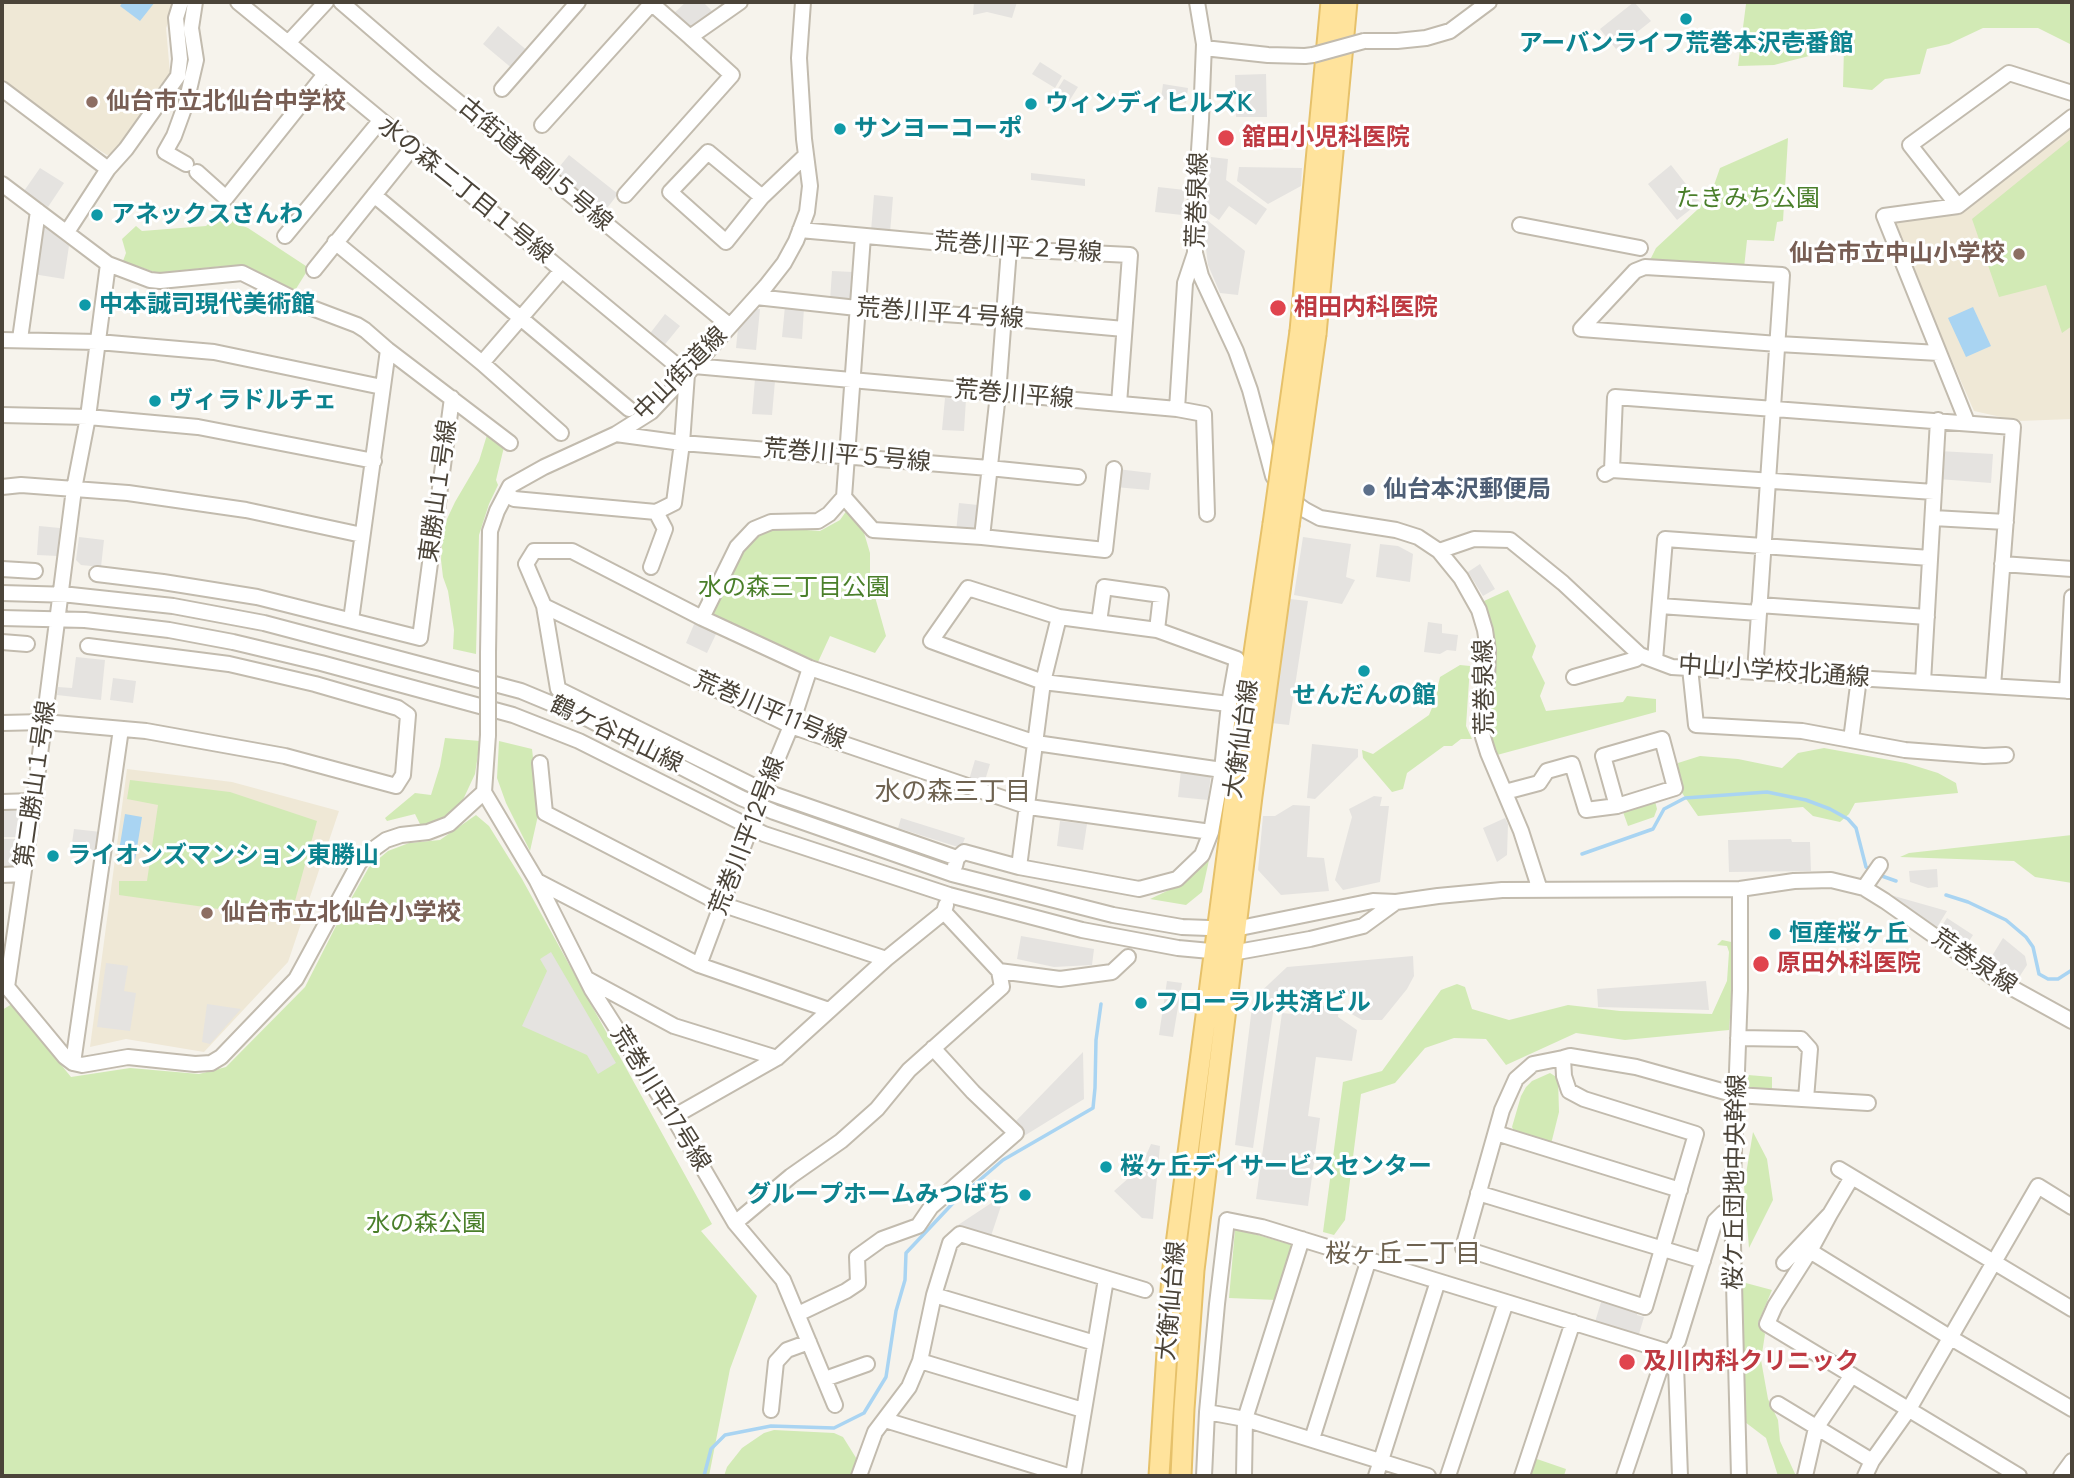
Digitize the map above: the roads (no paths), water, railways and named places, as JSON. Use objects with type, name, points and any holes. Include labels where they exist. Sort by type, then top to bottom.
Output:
[{"type":"main road","name":"大衡仙台線","points":[[1308,332],[1331,2]]},
{"type":"main road","name":"大衡仙台線","points":[[1181,1476],[1194,1269],[1251,673],[1281,525],[1308,332],[1347,2]]},
{"type":"main road","name":"大衡仙台線","points":[[1159,1476],[1172,1275],[1224,953]]},
{"type":"street","points":[[67,232],[108,169],[126,149],[178,76],[176,18],[181,2]]},
{"type":"street","points":[[195,2],[191,28],[196,60],[186,103],[165,152],[191,168],[226,198],[325,74]]},
{"type":"street","name":"水の森二丁目１号線","points":[[238,2],[562,270],[691,370]]},
{"type":"street","points":[[288,43],[326,2]]},
{"type":"street","name":"古街道東副５号線","points":[[341,2],[730,326]]},
{"type":"street","points":[[502,89],[578,2]]},
{"type":"street","points":[[542,125],[651,2],[732,75],[625,195]]},
{"type":"street","points":[[690,37],[740,2]]},
{"type":"street","name":"中山街道線","points":[[484,792],[488,735],[490,531],[497,511],[510,486],[616,434],[651,412],[784,263],[807,212],[810,186],[799,58],[803,2]]},
{"type":"street","name":"荒巻泉線","points":[[1197,2],[1204,48],[1195,253],[1201,276],[1246,377],[1273,477],[1287,497],[1320,518],[1395,530],[1418,537],[1439,551],[1461,578],[1479,610],[1488,651],[1487,681],[1480,714],[1483,737],[1521,831],[1540,890],[1740,889],[1794,881],[1831,880],[1867,884],[1885,901],[1994,978],[2072,1021]]},
{"type":"street","points":[[1204,48],[1268,55],[1313,55],[1364,41],[1397,41],[1426,37],[1450,31],[1489,2]]},
{"type":"street","points":[[1958,206],[1910,145],[2009,73],[2072,93]]},
{"type":"street","points":[[2,89],[108,169]]},
{"type":"street","points":[[1967,422],[1884,216],[1958,206],[2072,117]]},
{"type":"street","points":[[285,236],[380,121]]},
{"type":"street","points":[[313,270],[412,148]]},
{"type":"street","points":[[762,197],[708,152],[670,192],[726,242],[762,197],[806,155]]},
{"type":"street","name":"東勝山１号線","points":[[2,184],[108,264],[150,280],[160,281],[236,272],[248,275],[312,308],[365,330],[452,398],[420,638],[351,620]]},
{"type":"street","points":[[374,195],[629,410]]},
{"type":"street","points":[[20,339],[38,211]]},
{"type":"street","points":[[1520,225],[1640,248]]},
{"type":"street","name":"荒巻川平２号線","points":[[800,230],[1009,248],[1130,255],[1119,404]]},
{"type":"street","points":[[702,618],[737,547],[751,531],[764,523],[818,521],[829,514],[844,497],[863,236]]},
{"type":"street","points":[[335,242],[482,363],[561,433]]},
{"type":"street","points":[[982,537],[998,394],[1009,248]]},
{"type":"street","points":[[1177,409],[1185,283],[1195,253]]},
{"type":"street","name":"第二勝山１号線","points":[[73,1063],[4,989],[7,951],[34,802],[74,489],[88,417],[108,264]]},
{"type":"street","points":[[1755,672],[1767,481],[1778,344],[1783,275],[1645,267],[1635,271],[1581,329],[1778,344],[1939,353]]},
{"type":"street","points":[[482,363],[562,270]]},
{"type":"street","name":"荒巻川平４号線","points":[[756,297],[857,308],[1124,329]]},
{"type":"street","points":[[2,340],[98,342],[214,352],[382,387]]},
{"type":"street","points":[[97,574],[257,597],[351,620],[388,350]]},
{"type":"street","points":[[507,494],[514,499],[656,512],[674,503],[691,370]]},
{"type":"street","name":"荒巻川平線","points":[[691,370],[851,380],[1177,409],[1204,414],[1206,514]]},
{"type":"street","points":[[1934,492],[1609,472],[1615,397],[2013,427],[1993,686]]},
{"type":"street","points":[[452,398],[510,443]]},
{"type":"street","points":[[2,415],[88,417],[198,427],[374,461]]},
{"type":"street","points":[[1923,682],[1938,420]]},
{"type":"street","name":"荒巻川平５号線","points":[[616,434],[682,443],[1078,477]]},
{"type":"street","points":[[844,497],[873,530],[982,537],[1104,550],[1114,469]]},
{"type":"street","points":[[2,487],[21,485],[128,493],[246,510],[362,535]]},
{"type":"street","points":[[651,567],[665,529],[656,512]]},
{"type":"street","points":[[1933,518],[2006,522]]},
{"type":"street","name":"中山小学校北通線","points":[[1439,551],[1474,538],[1510,540],[1563,583],[1640,655],[1672,667],[2069,691]]},
{"type":"street","points":[[1656,660],[1665,539],[1930,558]]},
{"type":"street","points":[[957,858],[764,791],[558,689],[544,606],[526,564],[534,551],[572,551],[702,618],[810,668],[1037,743],[1222,769]]},
{"type":"street","points":[[2002,564],[2072,569]]},
{"type":"street","points":[[2,569],[35,571]]},
{"type":"street","points":[[117,598],[120,577]]},
{"type":"street","points":[[1099,622],[1104,587],[1161,595],[1157,630]]},
{"type":"street","points":[[952,874],[957,858],[964,852],[1020,867],[1139,889],[1177,879],[1202,855],[1211,832],[1237,659],[1157,630],[1059,617],[968,588],[931,640],[1043,682],[1229,704]]},
{"type":"street","name":"鶴ケ谷中山線","points":[[2,593],[117,598],[264,623],[521,691],[586,718],[758,806],[952,874],[1158,924],[1226,930],[1373,901],[1396,902],[1502,890],[1540,890]]},
{"type":"street","points":[[2069,691],[2072,597]]},
{"type":"street","name":"荒巻川平11号線","points":[[544,606],[791,726],[1029,807],[1211,832]]},
{"type":"street","points":[[1660,606],[1927,617]]},
{"type":"street","points":[[309,635],[315,611]]},
{"type":"street","points":[[1020,867],[1043,682],[1059,617]]},
{"type":"street","points":[[2,618],[116,623],[233,642],[513,715],[579,741],[750,828],[797,846],[949,895],[1082,930],[1178,948],[1224,953],[1310,939],[1363,926],[1396,902]]},
{"type":"street","points":[[112,649],[116,623]]},
{"type":"street","points":[[2,642],[27,643]]},
{"type":"street","points":[[229,664],[233,642]]},
{"type":"street","points":[[2,723],[44,722],[146,731],[285,755],[396,786],[403,775],[408,715],[398,708],[315,684],[229,664],[88,646]]},
{"type":"street","points":[[1574,677],[1636,659],[1640,655]]},
{"type":"street","points":[[315,684],[321,663]]},
{"type":"street","name":"荒巻川平12号線","points":[[699,965],[791,726],[810,668]]},
{"type":"street","points":[[1689,668],[1696,725],[1802,731],[1905,750],[2006,755]]},
{"type":"street","points":[[1851,740],[1859,678]]},
{"type":"street","points":[[121,729],[73,1063],[82,1065],[128,1057],[195,1064],[211,1063],[221,1057],[296,979],[359,863],[368,853],[386,840],[439,829],[449,824],[484,792]]},
{"type":"street","points":[[1505,792],[1539,783],[1547,771],[1572,764],[1586,810],[1617,806],[1675,788],[1662,739],[1604,756],[1617,806]]},
{"type":"street","points":[[540,763],[545,813],[721,904],[886,959]]},
{"type":"street","name":"荒巻川平17号線","points":[[484,792],[537,881],[587,979],[735,1223],[783,1279],[835,1405]]},
{"type":"street","points":[[2,802],[34,802]]},
{"type":"street","points":[[1867,884],[1881,865]]},
{"type":"street","points":[[2,874],[23,874]]},
{"type":"street","points":[[537,881],[699,965],[829,1010]]},
{"type":"street","name":"桜ケ丘団地中央幹線","points":[[1739,1476],[1732,1212],[1740,889]]},
{"type":"street","points":[[673,1117],[777,1058],[886,959],[944,912],[949,895]]},
{"type":"street","points":[[735,1223],[791,1176],[850,1133],[877,1109],[909,1070],[1002,987],[999,971],[944,912]]},
{"type":"street","points":[[999,971],[1060,979],[1112,972],[1128,957]]},
{"type":"street","points":[[587,979],[674,1026],[777,1058]]},
{"type":"street","points":[[1738,1038],[1801,1039],[1810,1049],[1806,1099]]},
{"type":"street","points":[[798,1314],[858,1283],[857,1256],[882,1239],[918,1226],[931,1208],[1016,1133],[973,1092],[933,1048]]},
{"type":"street","points":[[1563,1058],[1564,1076],[1569,1091],[1584,1099],[1696,1134],[1645,1307],[1463,1248],[1502,1110],[1516,1079],[1533,1064],[1570,1056],[1636,1067],[1736,1095],[1868,1103]]},
{"type":"street","points":[[1496,1133],[1680,1190]]},
{"type":"street","points":[[2019,1476],[1767,1324],[1830,1214],[1846,1173],[2072,1309]]},
{"type":"street","points":[[1869,1468],[1909,1409],[2038,1186],[2072,1208]]},
{"type":"street","points":[[1479,1193],[1703,1261]]},
{"type":"street","points":[[1624,1476],[1662,1363],[1678,1341],[1715,1221],[1723,1213],[1732,1212]]},
{"type":"street","points":[[1784,1263],[1830,1214]]},
{"type":"street","points":[[1204,1476],[1207,1412],[1227,1220],[1262,1227],[1669,1352],[1676,1364],[1680,1476]]},
{"type":"street","points":[[859,1476],[875,1432],[909,1387],[920,1361],[934,1295],[950,1243],[960,1234],[1145,1290]]},
{"type":"street","points":[[1244,1476],[1245,1419],[1302,1239]]},
{"type":"street","points":[[1810,1251],[2072,1409]]},
{"type":"street","points":[[1312,1439],[1369,1259]]},
{"type":"street","points":[[885,1420],[1071,1476],[1106,1279]]},
{"type":"street","points":[[1376,1476],[1438,1281]]},
{"type":"street","points":[[934,1295],[1095,1343]]},
{"type":"street","points":[[1448,1476],[1506,1302]]},
{"type":"street","points":[[1522,1476],[1573,1322]]},
{"type":"street","points":[[771,1410],[776,1362],[787,1350],[809,1342]]},
{"type":"street","points":[[920,1361],[1083,1410]]},
{"type":"street","points":[[825,1379],[867,1364]]},
{"type":"street","points":[[1805,1476],[1816,1428],[1852,1375]]},
{"type":"street","points":[[1778,1404],[1884,1476]]},
{"type":"street","points":[[1207,1412],[1245,1419],[1428,1476]]},
{"type":"street","points":[[2061,1476],[2072,1461]]},
{"type":"water","points":[[123,2],[155,2],[140,21],[120,6]]},
{"type":"water","points":[[1973,307],[1991,346],[1966,357],[1948,318]]},
{"type":"water","points":[[125,814],[142,817],[135,860],[118,857]]},
{"type":"waterway","points":[[1582,854],[1653,829],[1664,809],[1685,798],[1767,792],[1806,800],[1848,819],[1856,828],[1866,867],[1872,871]]},
{"type":"waterway","points":[[1879,875],[1896,881]]},
{"type":"waterway","points":[[1946,895],[2006,920],[2026,937],[2033,947],[2039,974],[2048,979],[2058,979],[2072,970]]},
{"type":"waterway","points":[[704,1476],[711,1449],[725,1435],[771,1426],[834,1428],[864,1413],[886,1377],[896,1311],[905,1280],[906,1253],[954,1202],[1003,1160],[1093,1108],[1096,1040],[1101,1004]]},
{"type":"place","name":"アーバンライフ荒巻本沢壱番館","points":[[1686,19]]},
{"type":"place","name":"仙台市立北仙台中学校","points":[[92,102]]},
{"type":"place","name":"ウィンディヒルズK","points":[[1031,104]]},
{"type":"place","name":"サンヨーコーポ","points":[[840,129]]},
{"type":"place","name":"舘田小児科医院","points":[[1226,138]]},
{"type":"place","name":"アネックスさんわ","points":[[97,215]]},
{"type":"place","name":"仙台市立中山小学校","points":[[2019,254]]},
{"type":"place","name":"中本誠司現代美術館","points":[[85,305]]},
{"type":"place","name":"相田内科医院","points":[[1278,308]]},
{"type":"place","name":"ヴィラドルチェ","points":[[155,401]]},
{"type":"place","name":"仙台本沢郵便局","points":[[1369,490]]},
{"type":"place","name":"せんだんの館","points":[[1364,671]]},
{"type":"place","name":"ライオンズマンション東勝山","points":[[53,856]]},
{"type":"place","name":"仙台市立北仙台小学校","points":[[207,913]]},
{"type":"place","name":"恒産桜ヶ丘","points":[[1775,934]]},
{"type":"place","name":"原田外科医院","points":[[1761,964]]},
{"type":"place","name":"フローラル共済ビル","points":[[1141,1003]]},
{"type":"place","name":"桜ヶ丘デイサービスセンター","points":[[1106,1167]]},
{"type":"place","name":"グループホームみつばち","points":[[1025,1195]]},
{"type":"place","name":"及川内科クリニック","points":[[1627,1362]]},
{"type":"district","name":"水の森三丁目","points":[[953,793]]},
{"type":"district","name":"桜ヶ丘二丁目","points":[[1403,1255]]},
{"type":"park label","name":"たきみち公園","points":[[1748,199]]},
{"type":"park label","name":"水の森三丁目公園","points":[[794,588]]},
{"type":"park label","name":"水の森公園","points":[[426,1224]]}]
